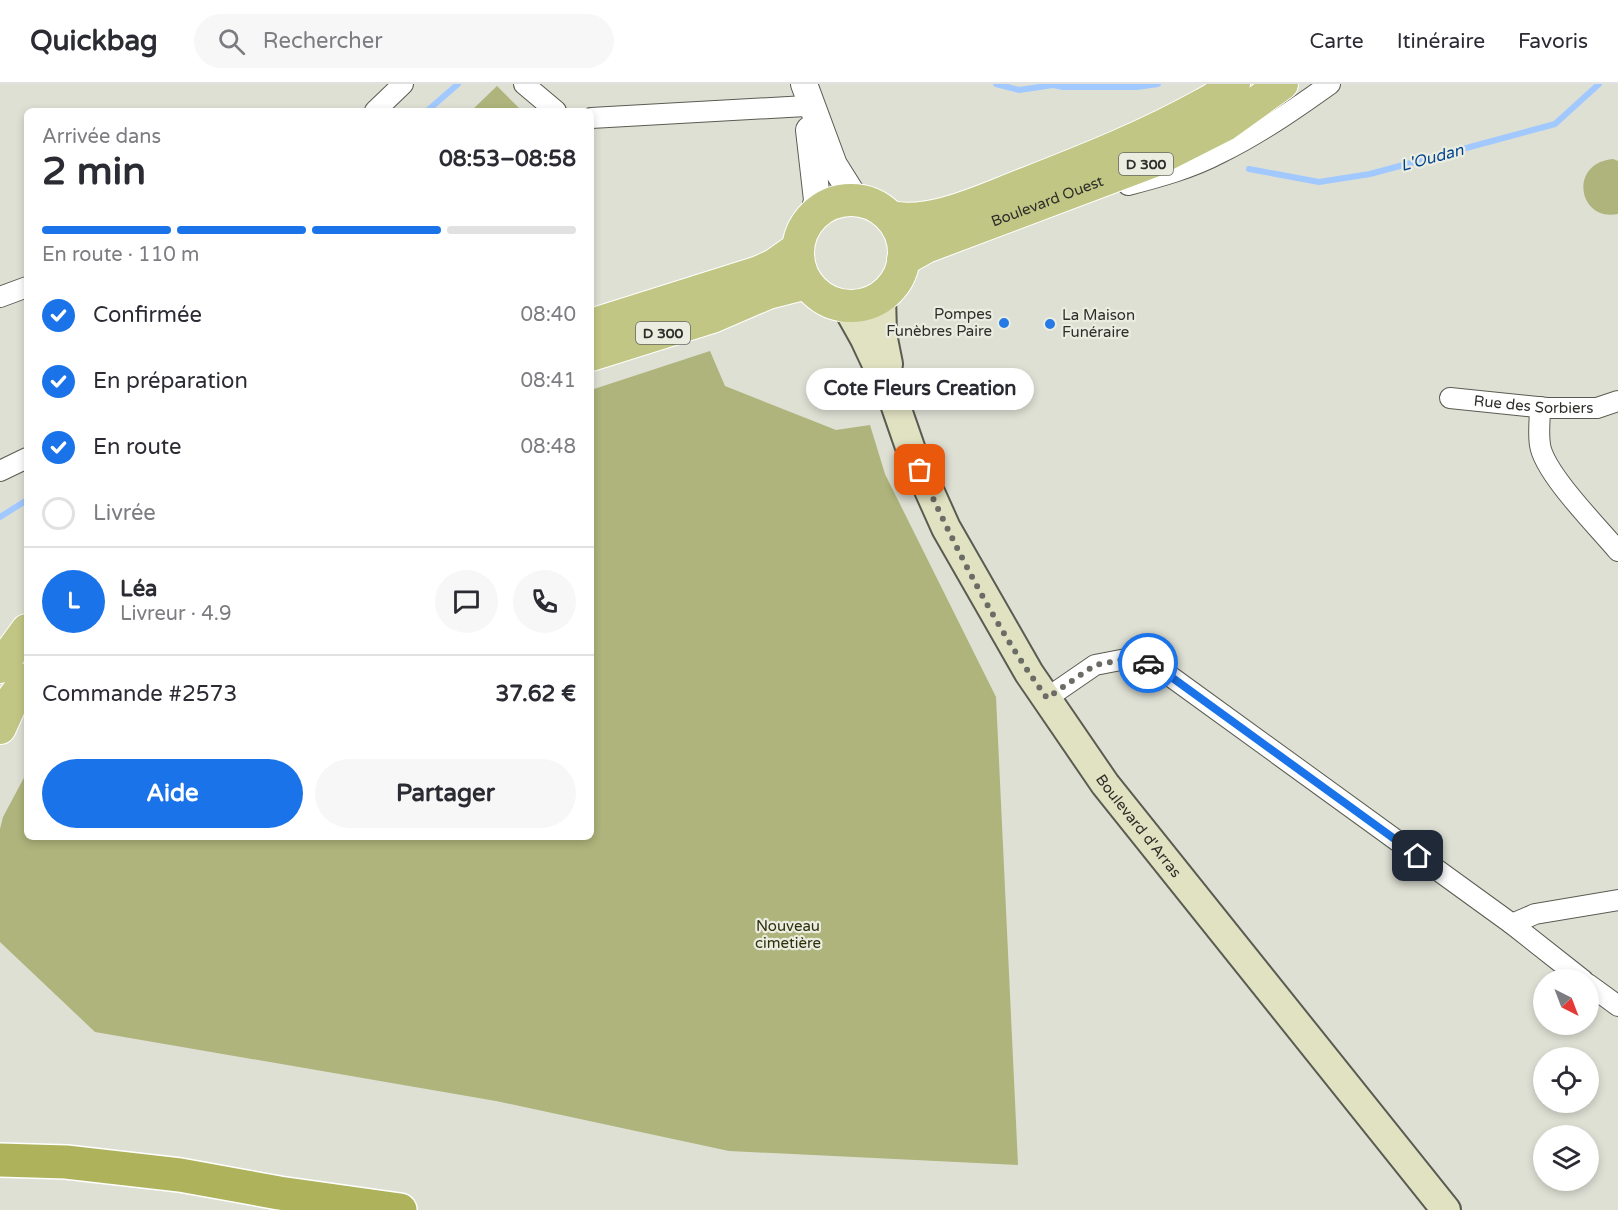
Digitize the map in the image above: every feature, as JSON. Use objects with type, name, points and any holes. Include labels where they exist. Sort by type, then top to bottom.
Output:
[{"type":"highway","points":[[0,1145],[66,1162]]},
{"type":"highway","points":[[0,1160],[66,1162],[180,1175],[279,1193],[400,1210]]},
{"type":"main road","name":"Boulevard Ouest","points":[[903,260],[1002,202],[1206,104],[1234,84]]},
{"type":"main road","name":"Boulevard Ouest","points":[[890,217],[905,220],[1002,202],[1154,161],[1225,125],[1282,84]]},
{"type":"main road","points":[[856,200],[874,204],[890,217],[902,239],[903,260],[896,280],[881,296],[858,305],[846,305],[822,297],[807,283],[798,260],[798,248],[805,226],[814,214],[827,205],[856,200]]},
{"type":"main road","name":"D 300","points":[[594,324],[759,272],[774,265],[798,248]]},
{"type":"main road","name":"D 300","points":[[594,354],[712,317],[768,294],[807,283]]},
{"type":"main road","name":"Boulevard d'Arras","points":[[881,296],[882,334],[894,401]]},
{"type":"main road","name":"Boulevard d'Arras","points":[[846,305],[894,401],[911,450],[946,528],[1029,673],[1105,784],[1446,1210]]},
{"type":"main road","points":[[0,667],[24,634]]},
{"type":"main road","points":[[0,728],[14,697],[24,683]]},
{"type":"street","points":[[378,108],[403,84]]},
{"type":"street","points":[[524,84],[552,108]]},
{"type":"street","points":[[1002,202],[1152,178],[1200,162],[1270,125],[1330,84]]},
{"type":"street","points":[[594,118],[607,119],[805,93]]},
{"type":"street","points":[[805,93],[834,165],[856,200]]},
{"type":"street","points":[[805,93],[815,169],[817,200],[814,214]]},
{"type":"street","points":[[0,297],[24,288]]},
{"type":"street","name":"Rue des Sorbiers","points":[[1449,398],[1540,407],[1597,408],[1618,401]]},
{"type":"street","points":[[1540,407],[1540,445],[1545,461],[1554,475],[1618,550]]},
{"type":"street","points":[[0,471],[24,459]]},
{"type":"street","points":[[1047,698],[1095,665],[1126,659],[1152,663],[1512,924],[1568,969]]},
{"type":"street","points":[[1512,924],[1535,914],[1618,900]]},
{"type":"street","points":[[1599,992],[1618,1006]]},
{"type":"green space","points":[[497,86],[519,108],[474,108]]},
{"type":"green space","points":[[1613,159],[1618,161],[1618,214],[1604,214],[1594,209],[1587,201],[1584,180],[1589,170],[1599,163]]},
{"type":"green space","name":"Nouveau cimetière","points":[[710,351],[725,386],[836,430],[870,425],[885,474],[996,697],[1018,1165],[729,1151],[496,1101],[95,1032],[0,942],[0,829],[3,817],[24,778],[24,840],[594,840],[594,389]]},
{"type":"waterway","name":"L'Oudan","points":[[430,108],[458,84]]},
{"type":"waterway","name":"L'Oudan","points":[[996,84],[1019,90],[1053,85],[1137,87],[1158,84]]},
{"type":"waterway","name":"L'Oudan","points":[[1249,169],[1319,182],[1370,174],[1555,124],[1599,84]]},
{"type":"waterway","name":"L'Oudan","points":[[0,517],[24,502]]},
{"type":"way so far","points":[[920,470],[946,528],[984,598],[1029,673],[1047,698],[1095,665],[1126,659],[1148,663]]},
{"type":"place","name":"Pompes Funèbres Paire","points":[[1004,323]]},
{"type":"place","name":"La Maison Funéraire","points":[[1050,324]]},
{"type":"place","name":"Cote Fleurs Creation","points":[[920,470]]},
{"type":"route","points":[[1148,663],[1152,663],[1418,856]]}]
